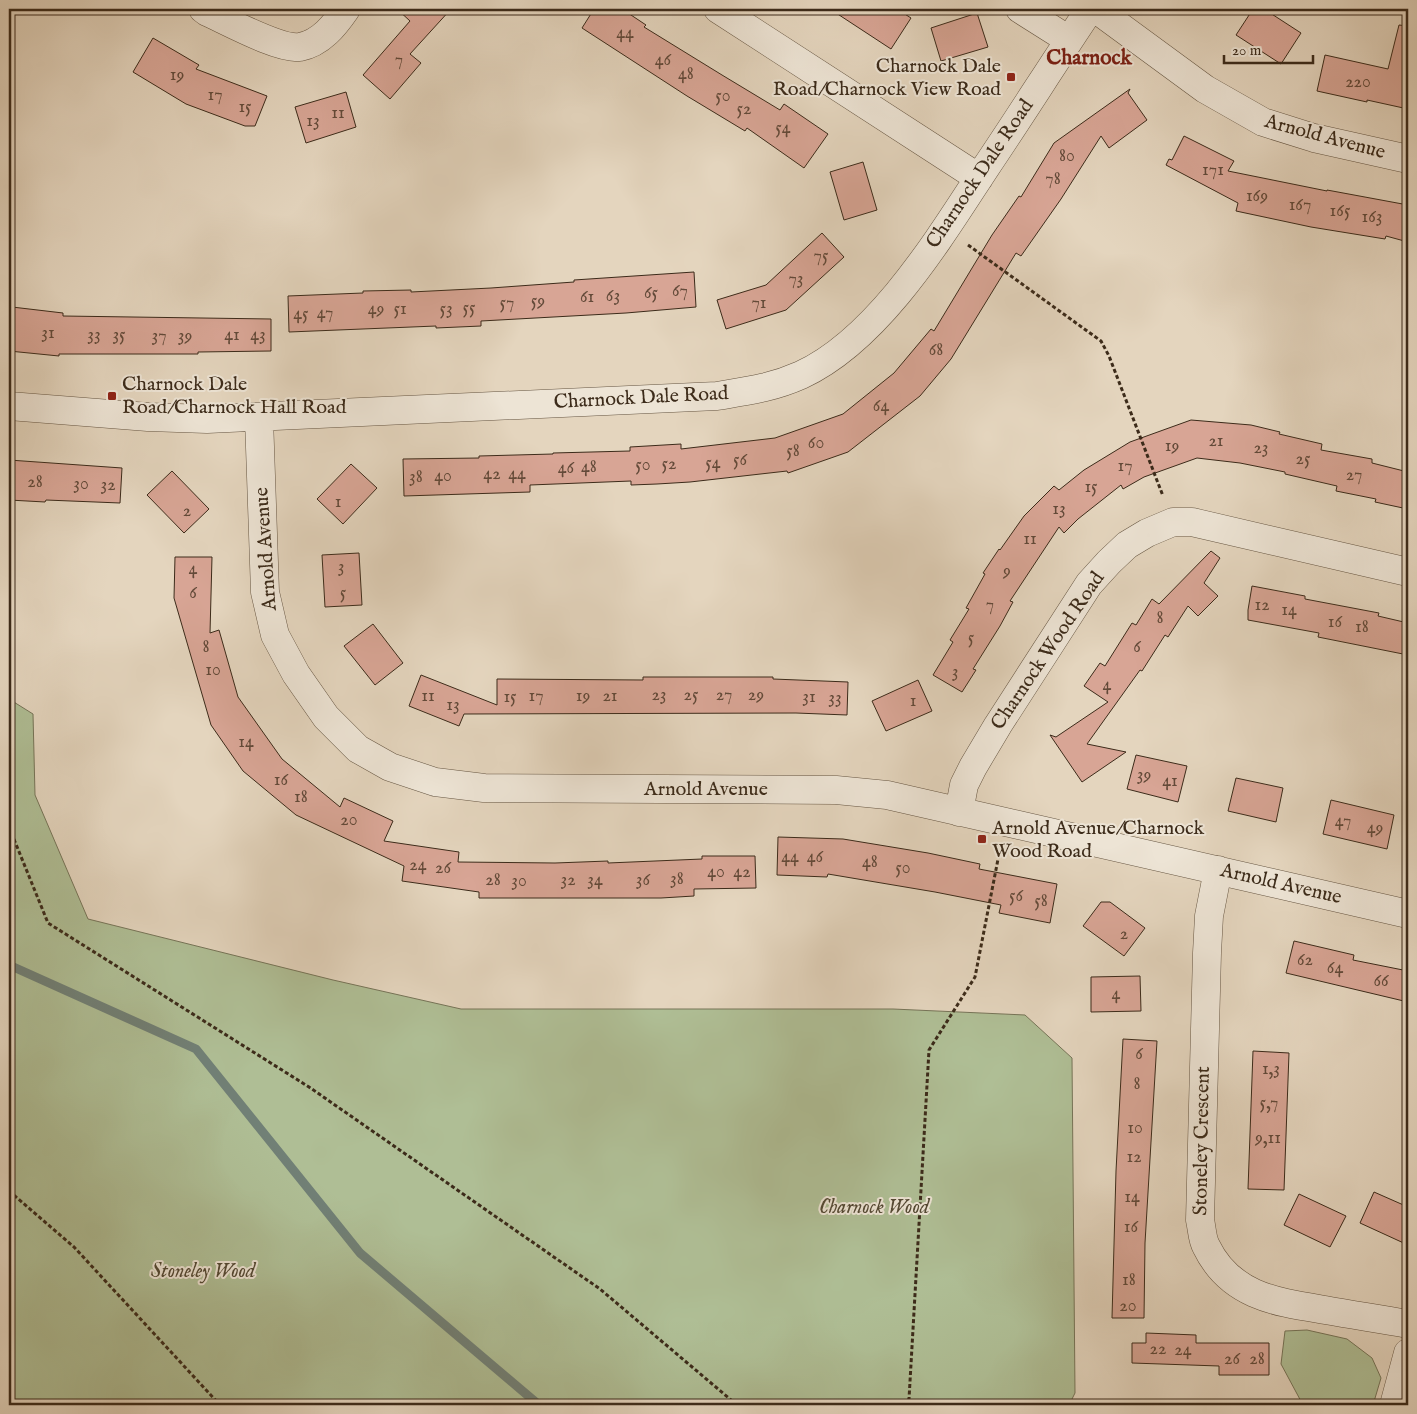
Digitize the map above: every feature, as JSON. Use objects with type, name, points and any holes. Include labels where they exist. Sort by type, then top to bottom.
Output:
[{"type":"street","points":[[204,9],[278,44],[299,47],[326,33],[333,27],[346,9]]},
{"type":"street","points":[[718,9],[979,178]]},
{"type":"street","points":[[1020,9],[1069,40]]},
{"type":"street","name":"Charnock Dale Road","points":[[9,406],[207,420],[716,396],[763,389],[802,374],[835,354],[878,317],[906,284],[945,229],[1090,9]]},
{"type":"street","name":"Arnold Avenue","points":[[1096,9],[1205,90],[1263,122],[1314,138],[1408,159]]},
{"type":"street","name":"Arnold Avenue","points":[[259,418],[265,592],[275,636],[296,674],[326,717],[358,748],[390,767],[435,782],[484,788],[836,790],[887,795],[1408,914]]},
{"type":"street","name":"Charnock Wood Road","points":[[959,812],[964,785],[973,766],[1089,584],[1127,545],[1148,533],[1173,522],[1192,522],[1408,572]]},
{"type":"street","name":"Stoneley Crescent","points":[[1218,870],[1209,916],[1207,953],[1200,1220],[1205,1245],[1230,1277],[1245,1290],[1264,1298],[1290,1305],[1408,1324]]},
{"type":"street","points":[[1394,1405],[1408,1353]]},
{"type":"path","points":[[945,229],[1101,341],[1109,356],[1173,522]]},
{"type":"path","points":[[903,1405],[909,1399],[929,1050],[975,977],[1006,821]]},
{"type":"path","points":[[9,827],[48,923],[309,1087],[600,1289],[737,1405]]},
{"type":"path","points":[[9,1191],[74,1247],[220,1405]]},
{"type":"green space","name":"Charnock Wood","points":[[9,699],[33,714],[35,795],[88,919],[333,980],[461,1009],[893,1009],[1025,1015],[1072,1058],[1075,1393],[1069,1405],[9,1405]]},
{"type":"green space","points":[[1307,1330],[1347,1339],[1372,1358],[1381,1378],[1373,1405],[1303,1405],[1281,1364],[1285,1331]]},
{"type":"building","points":[[397,9],[451,9],[410,54],[421,63],[390,99],[363,75],[410,21]]},
{"type":"building","points":[[594,9],[622,9],[646,25],[644,27],[722,75],[780,110],[784,104],[828,134],[804,168],[747,128],[745,131],[687,96],[582,28]]},
{"type":"building","points":[[830,9],[897,9],[911,18],[891,49]]},
{"type":"building","points":[[1253,9],[1264,9],[1301,33],[1281,64],[1236,35]]},
{"type":"building","points":[[977,13],[988,47],[941,61],[931,28]]},
{"type":"building","points":[[1399,25],[1408,26],[1408,109],[1317,91],[1325,55],[1388,69]]},
{"type":"building","points":[[153,38],[199,65],[196,69],[267,96],[255,126],[245,126],[186,104],[133,72]]},
{"type":"building","points":[[1130,89],[1128,93],[1147,120],[1109,148],[1101,136],[1061,199],[1021,256],[1016,253],[951,359],[920,396],[848,452],[788,473],[787,471],[657,484],[631,485],[631,481],[530,485],[530,492],[404,496],[403,459],[479,458],[479,456],[630,451],[630,447],[681,444],[681,449],[775,438],[843,414],[894,373],[931,329],[934,331],[992,235],[1019,196],[1021,197],[1054,143]]},
{"type":"building","points":[[346,92],[356,127],[306,143],[295,107]]},
{"type":"building","points":[[1184,136],[1234,161],[1228,171],[1408,205],[1408,242],[1386,236],[1385,239],[1311,227],[1236,211],[1238,203],[1166,165],[1169,159],[1172,160]]},
{"type":"building","points":[[863,162],[877,210],[844,220],[830,172]]},
{"type":"building","points":[[822,233],[844,257],[786,310],[726,329],[717,300],[766,285]]},
{"type":"building","points":[[694,272],[696,307],[481,321],[481,326],[289,332],[288,296],[363,293],[363,291],[411,290],[411,292],[491,288]]},
{"type":"building","points":[[12,307],[63,313],[63,316],[271,319],[271,351],[198,352],[198,354],[59,354],[59,356],[9,351]]},
{"type":"building","points":[[1191,420],[1251,425],[1322,444],[1321,450],[1372,459],[1372,463],[1408,472],[1408,485],[1403,508],[1375,502],[1376,499],[1336,491],[1337,486],[1285,474],[1285,472],[1240,463],[1197,458],[1144,477],[1123,489],[1121,485],[1078,519],[1064,533],[1059,527],[1010,601],[1013,602],[973,669],[976,670],[962,692],[933,675],[953,642],[950,640],[969,609],[966,608],[985,574],[983,573],[1024,516],[1054,486],[1059,490],[1084,470],[1130,442]]},
{"type":"building","points":[[9,460],[122,468],[120,503],[9,500]]},
{"type":"building","points":[[351,464],[377,488],[343,524],[317,499]]},
{"type":"building","points":[[172,471],[209,509],[184,533],[147,495]]},
{"type":"building","points":[[1211,551],[1220,558],[1204,583],[1218,596],[1198,616],[1188,606],[1168,637],[1165,635],[1142,671],[1140,670],[1087,744],[1126,752],[1082,782],[1050,735],[1056,737],[1108,702],[1084,686],[1100,663],[1105,666],[1132,623],[1136,625],[1152,599],[1159,604]]},
{"type":"building","points":[[359,553],[362,605],[325,607],[322,555]]},
{"type":"building","points":[[175,557],[212,557],[210,633],[219,630],[238,697],[282,759],[340,807],[344,798],[393,821],[384,841],[459,852],[458,862],[555,863],[608,861],[608,863],[702,859],[702,856],[755,856],[756,888],[694,889],[694,896],[661,898],[479,898],[479,892],[402,881],[404,866],[296,815],[243,771],[211,725],[174,598]]},
{"type":"building","points":[[1252,586],[1305,596],[1305,599],[1379,613],[1378,616],[1408,623],[1408,655],[1318,637],[1319,633],[1248,620]]},
{"type":"building","points":[[373,624],[403,663],[375,685],[344,646]]},
{"type":"building","points":[[421,675],[497,705],[497,679],[643,680],[643,677],[773,677],[773,679],[848,682],[847,715],[796,713],[464,714],[459,726],[409,706]]},
{"type":"building","points":[[918,680],[932,711],[886,731],[872,701]]},
{"type":"building","points":[[1136,755],[1187,766],[1178,802],[1127,789]]},
{"type":"building","points":[[1236,778],[1283,788],[1276,822],[1228,811]]},
{"type":"building","points":[[1331,800],[1394,815],[1387,849],[1323,834]]},
{"type":"building","points":[[778,837],[843,839],[928,853],[980,864],[979,869],[1057,884],[1050,923],[999,913],[1001,905],[935,892],[828,874],[827,877],[777,875]]},
{"type":"building","points":[[1101,902],[1110,902],[1145,928],[1124,956],[1083,926]]},
{"type":"building","points":[[1294,941],[1354,955],[1353,960],[1408,971],[1408,1002],[1286,973]]},
{"type":"building","points":[[1140,976],[1141,1011],[1091,1012],[1091,977]]},
{"type":"building","points":[[1123,1039],[1157,1041],[1145,1243],[1144,1318],[1112,1318],[1116,1171]]},
{"type":"building","points":[[1253,1051],[1289,1053],[1284,1190],[1248,1189]]},
{"type":"building","points":[[1374,1192],[1408,1207],[1408,1245],[1360,1223]]},
{"type":"building","points":[[1299,1194],[1346,1216],[1330,1247],[1284,1225]]},
{"type":"building","points":[[1146,1333],[1196,1335],[1196,1343],[1269,1343],[1269,1375],[1219,1375],[1219,1366],[1132,1363],[1132,1343],[1146,1343]]},
{"type":"waterway","points":[[9,965],[196,1049],[360,1253],[539,1405]]},
{"type":"place","name":"Charnock Dale Road/Charnock View Road","points":[[1011,77]]},
{"type":"place","name":"Charnock Dale Road/Charnock Hall Road","points":[[112,396]]},
{"type":"place","name":"Arnold Avenue/Charnock Wood Road","points":[[982,839]]},
{"type":"district","name":"Charnock","points":[[1089,58]]},
{"type":"park label","name":"Stoneley Wood","points":[[203,1271]]}]
